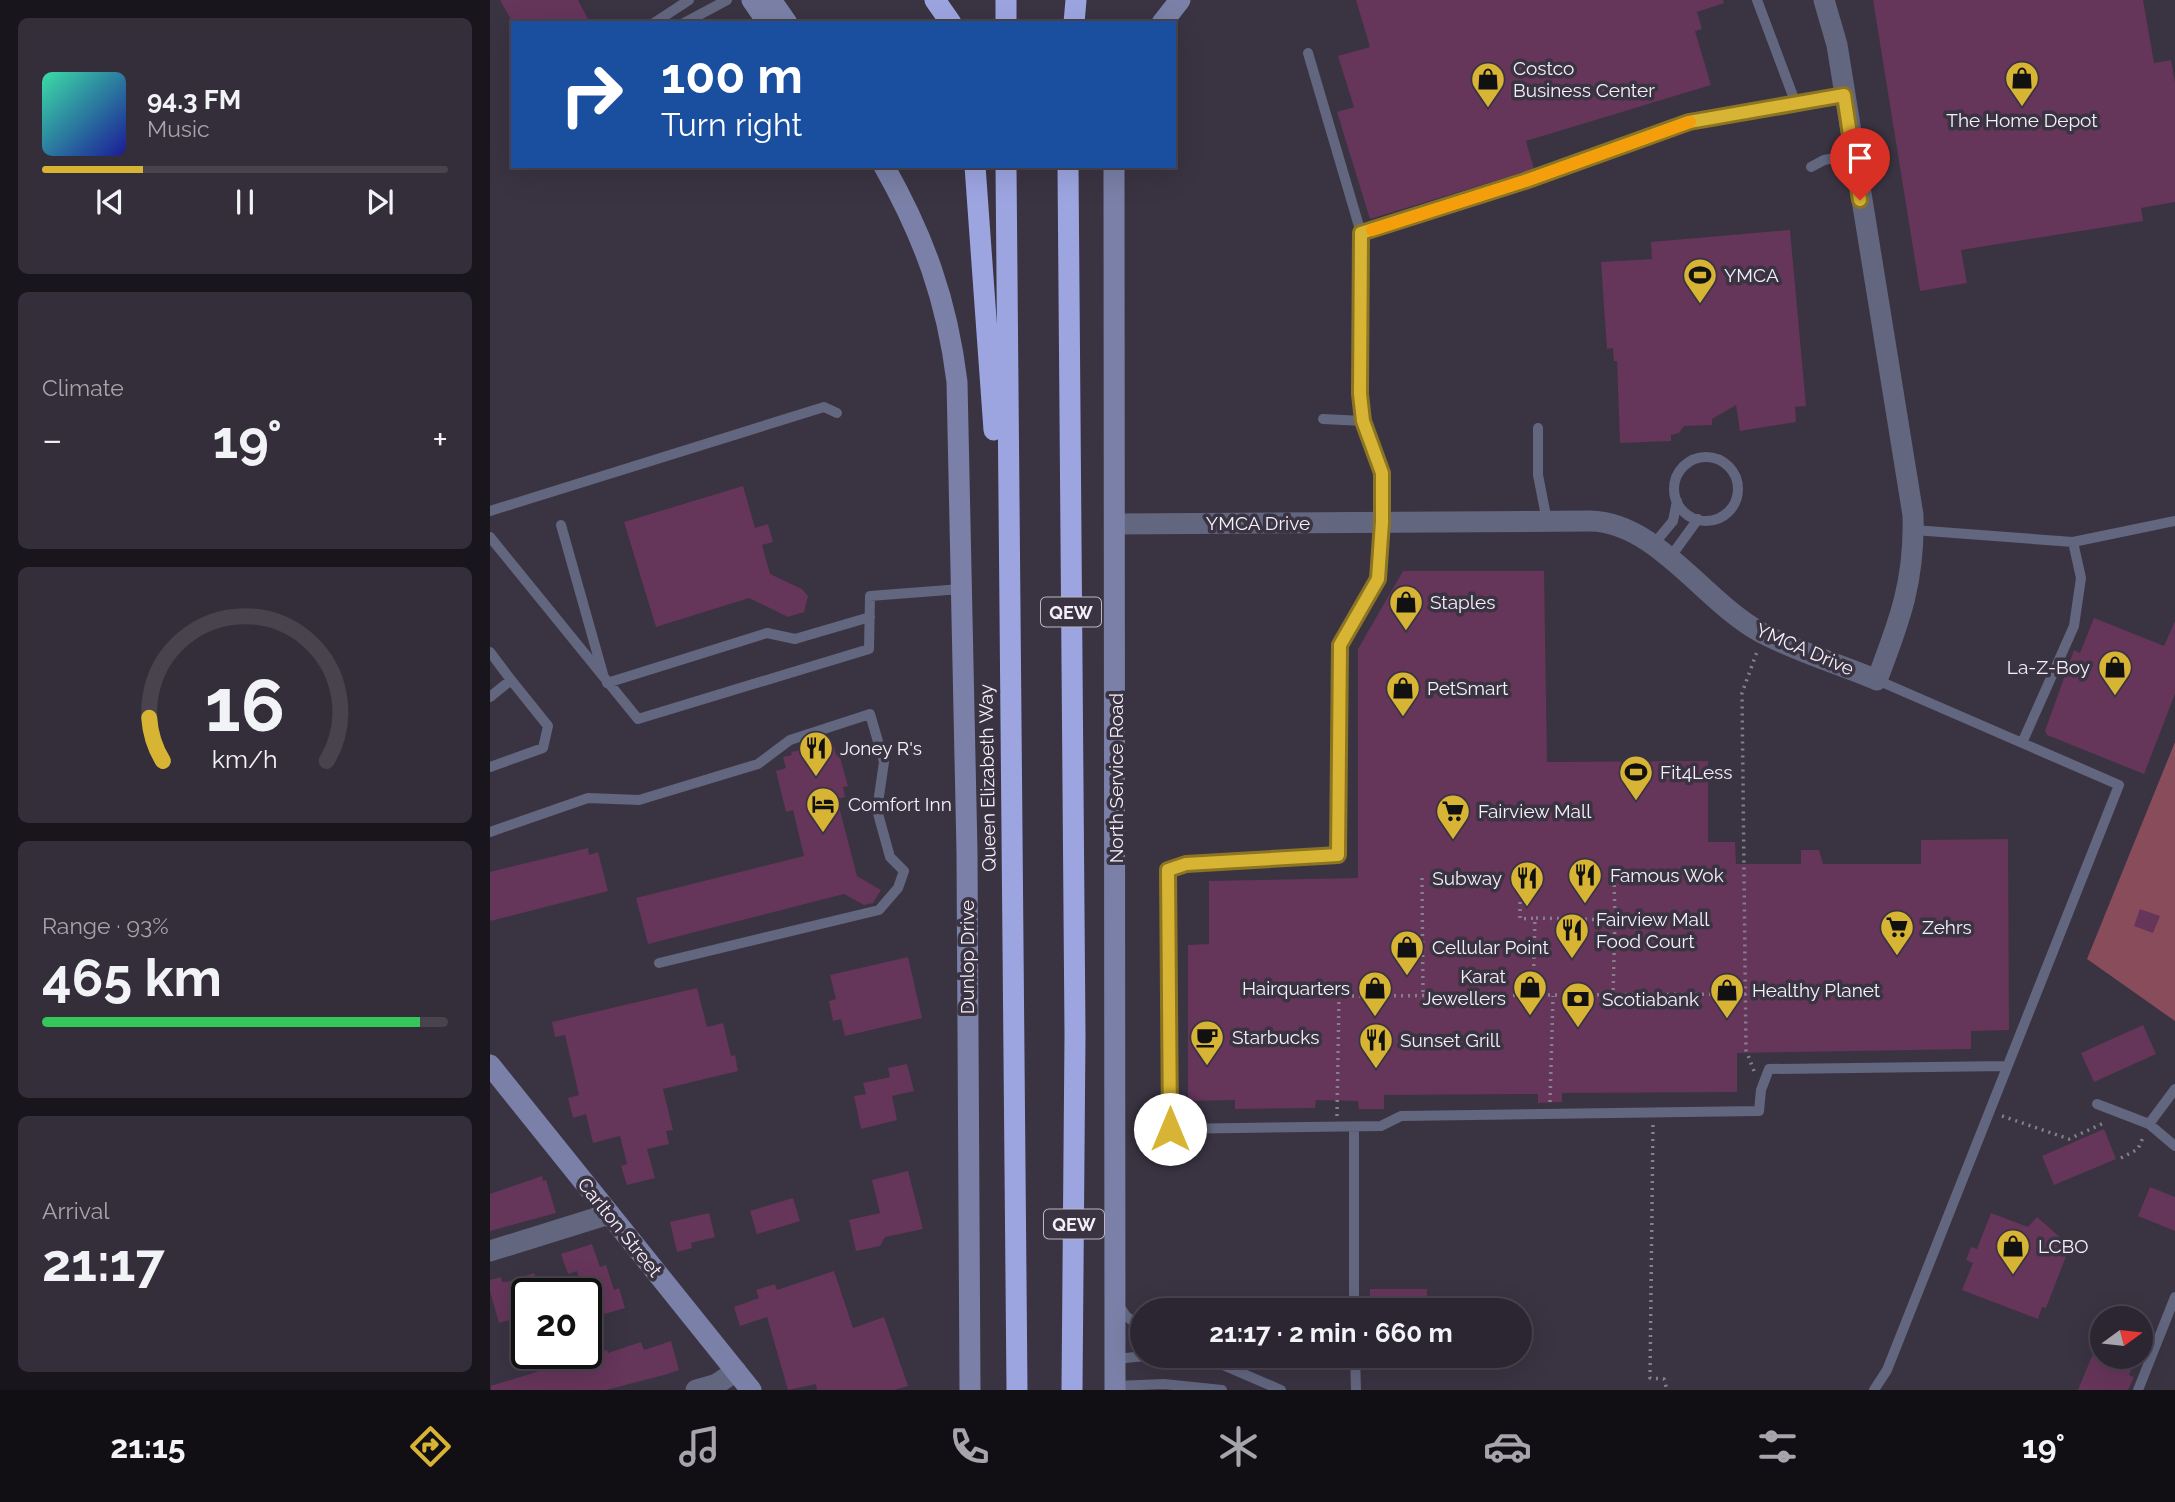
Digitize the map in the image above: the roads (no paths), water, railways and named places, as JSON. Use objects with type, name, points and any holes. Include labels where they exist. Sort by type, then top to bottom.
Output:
[{"type":"highway","points":[[935,0],[950,21]]},
{"type":"highway","points":[[1006,0],[1006,21]]},
{"type":"highway","points":[[1067,0],[1067,21]]},
{"type":"highway","points":[[1074,21],[1076,0]]},
{"type":"highway","points":[[975,168],[1008,634]]},
{"type":"highway","name":"Queen Elizabeth Way","points":[[1006,168],[1008,634],[1017,1390]]},
{"type":"highway","name":"QEW","points":[[1068,168],[1075,1035],[1072,1390]]},
{"type":"street","points":[[752,0],[767,21]]},
{"type":"street","points":[[771,0],[786,21]]},
{"type":"street","points":[[1164,21],[1180,0]]},
{"type":"street","name":"YMCA Drive","points":[[1116,524],[1599,521],[1624,526],[1653,545],[1741,620],[1763,634],[1877,680],[1909,591],[1914,530],[1837,45],[1824,0]]},
{"type":"street","name":"Dunlop Drive","points":[[878,168],[901,197]]},
{"type":"street","name":"Dunlop Drive","points":[[885,168],[928,254],[951,338],[957,382],[970,1390]]},
{"type":"street","name":"North Service Road","points":[[1114,168],[1115,1388]]},
{"type":"street","name":"Carlton Street","points":[[490,1065],[751,1390]]},
{"type":"street","points":[[490,1251],[609,1214]]},
{"type":"street","points":[[696,1390],[717,1384],[736,1371]]},
{"type":"lane","points":[[657,21],[689,0]]},
{"type":"lane","points":[[688,21],[727,0]]},
{"type":"lane","points":[[1756,0],[1796,104]]},
{"type":"lane","points":[[1308,53],[1361,233],[1363,421],[1382,473],[1378,579],[1340,645],[1338,855],[1186,864],[1168,870],[1170,1129],[1354,1128],[1381,1126],[1401,1116],[1759,1111],[1761,1090],[1769,1069],[2007,1066]]},
{"type":"lane","points":[[1361,233],[1525,181],[1689,122],[1844,95]]},
{"type":"lane","points":[[1811,167],[1824,160],[1853,155]]},
{"type":"lane","points":[[490,511],[824,407],[836,412]]},
{"type":"lane","points":[[1324,419],[1363,421]]},
{"type":"lane","points":[[1538,428],[1538,475],[1547,522]]},
{"type":"lane","points":[[1653,545],[1673,521],[1677,501],[1675,480],[1686,464],[1704,457],[1722,461],[1730,468],[1737,484],[1735,503],[1715,519],[1698,519],[1682,509],[1677,501]]},
{"type":"lane","points":[[1669,559],[1698,519]]},
{"type":"lane","points":[[1914,530],[2073,542],[2175,521]]},
{"type":"lane","points":[[561,525],[606,682]]},
{"type":"lane","points":[[490,537],[638,719],[869,649],[870,596],[961,589]]},
{"type":"lane","points":[[2022,743],[2074,626],[2081,578],[2073,542]]},
{"type":"lane","points":[[606,682],[767,633],[795,639],[870,617]]},
{"type":"lane","points":[[490,652],[548,726],[544,748],[490,767]]},
{"type":"lane","points":[[490,697],[511,680]]},
{"type":"lane","points":[[1874,1390],[1888,1370],[2119,785],[1877,680]]},
{"type":"lane","points":[[490,832],[588,798],[639,800],[758,764],[790,740],[870,714],[884,762],[877,810],[890,858],[904,871],[892,895],[879,910],[659,964]]},
{"type":"lane","points":[[2149,1124],[2175,1089]]},
{"type":"lane","points":[[2098,1104],[2149,1124],[2175,1146]]},
{"type":"lane","points":[[1354,1128],[1354,1298]]},
{"type":"lane","points":[[2138,1390],[2175,1297]]},
{"type":"lane","points":[[1115,1300],[1130,1319]]},
{"type":"lane","points":[[1115,1359],[1130,1358]]},
{"type":"lane","points":[[1228,1368],[1280,1390]]},
{"type":"lane","points":[[1355,1368],[1356,1390]]},
{"type":"lane","points":[[1115,1388],[1164,1384],[1222,1390]]},
{"type":"place","name":"The Home Depot","points":[[2022,108]]},
{"type":"place","name":"Costco Business Center","points":[[1488,109]]},
{"type":"place","name":"YMCA","points":[[1700,305]]},
{"type":"place","name":"Staples","points":[[1406,632]]},
{"type":"place","name":"La-Z-Boy","points":[[2115,697]]},
{"type":"place","name":"PetSmart","points":[[1403,718]]},
{"type":"place","name":"Joney R's","points":[[816,778]]},
{"type":"place","name":"Fit4Less","points":[[1636,802]]},
{"type":"place","name":"Comfort Inn","points":[[823,834]]},
{"type":"place","name":"Fairview Mall","points":[[1453,841]]},
{"type":"place","name":"Famous Wok","points":[[1585,905]]},
{"type":"place","name":"Subway","points":[[1527,908]]},
{"type":"place","name":"Zehrs","points":[[1897,957]]},
{"type":"place","name":"Fairview Mall Food Court","points":[[1572,960]]},
{"type":"place","name":"Cellular Point","points":[[1407,977]]},
{"type":"place","name":"Karat Jewellers","points":[[1530,1017]]},
{"type":"place","name":"Hairquarters","points":[[1375,1018]]},
{"type":"place","name":"Healthy Planet","points":[[1727,1020]]},
{"type":"place","name":"Scotiabank","points":[[1578,1029]]},
{"type":"place","name":"Starbucks","points":[[1207,1067]]},
{"type":"place","name":"Sunset Grill","points":[[1376,1070]]},
{"type":"place","name":"LCBO","points":[[2013,1276]]}]
